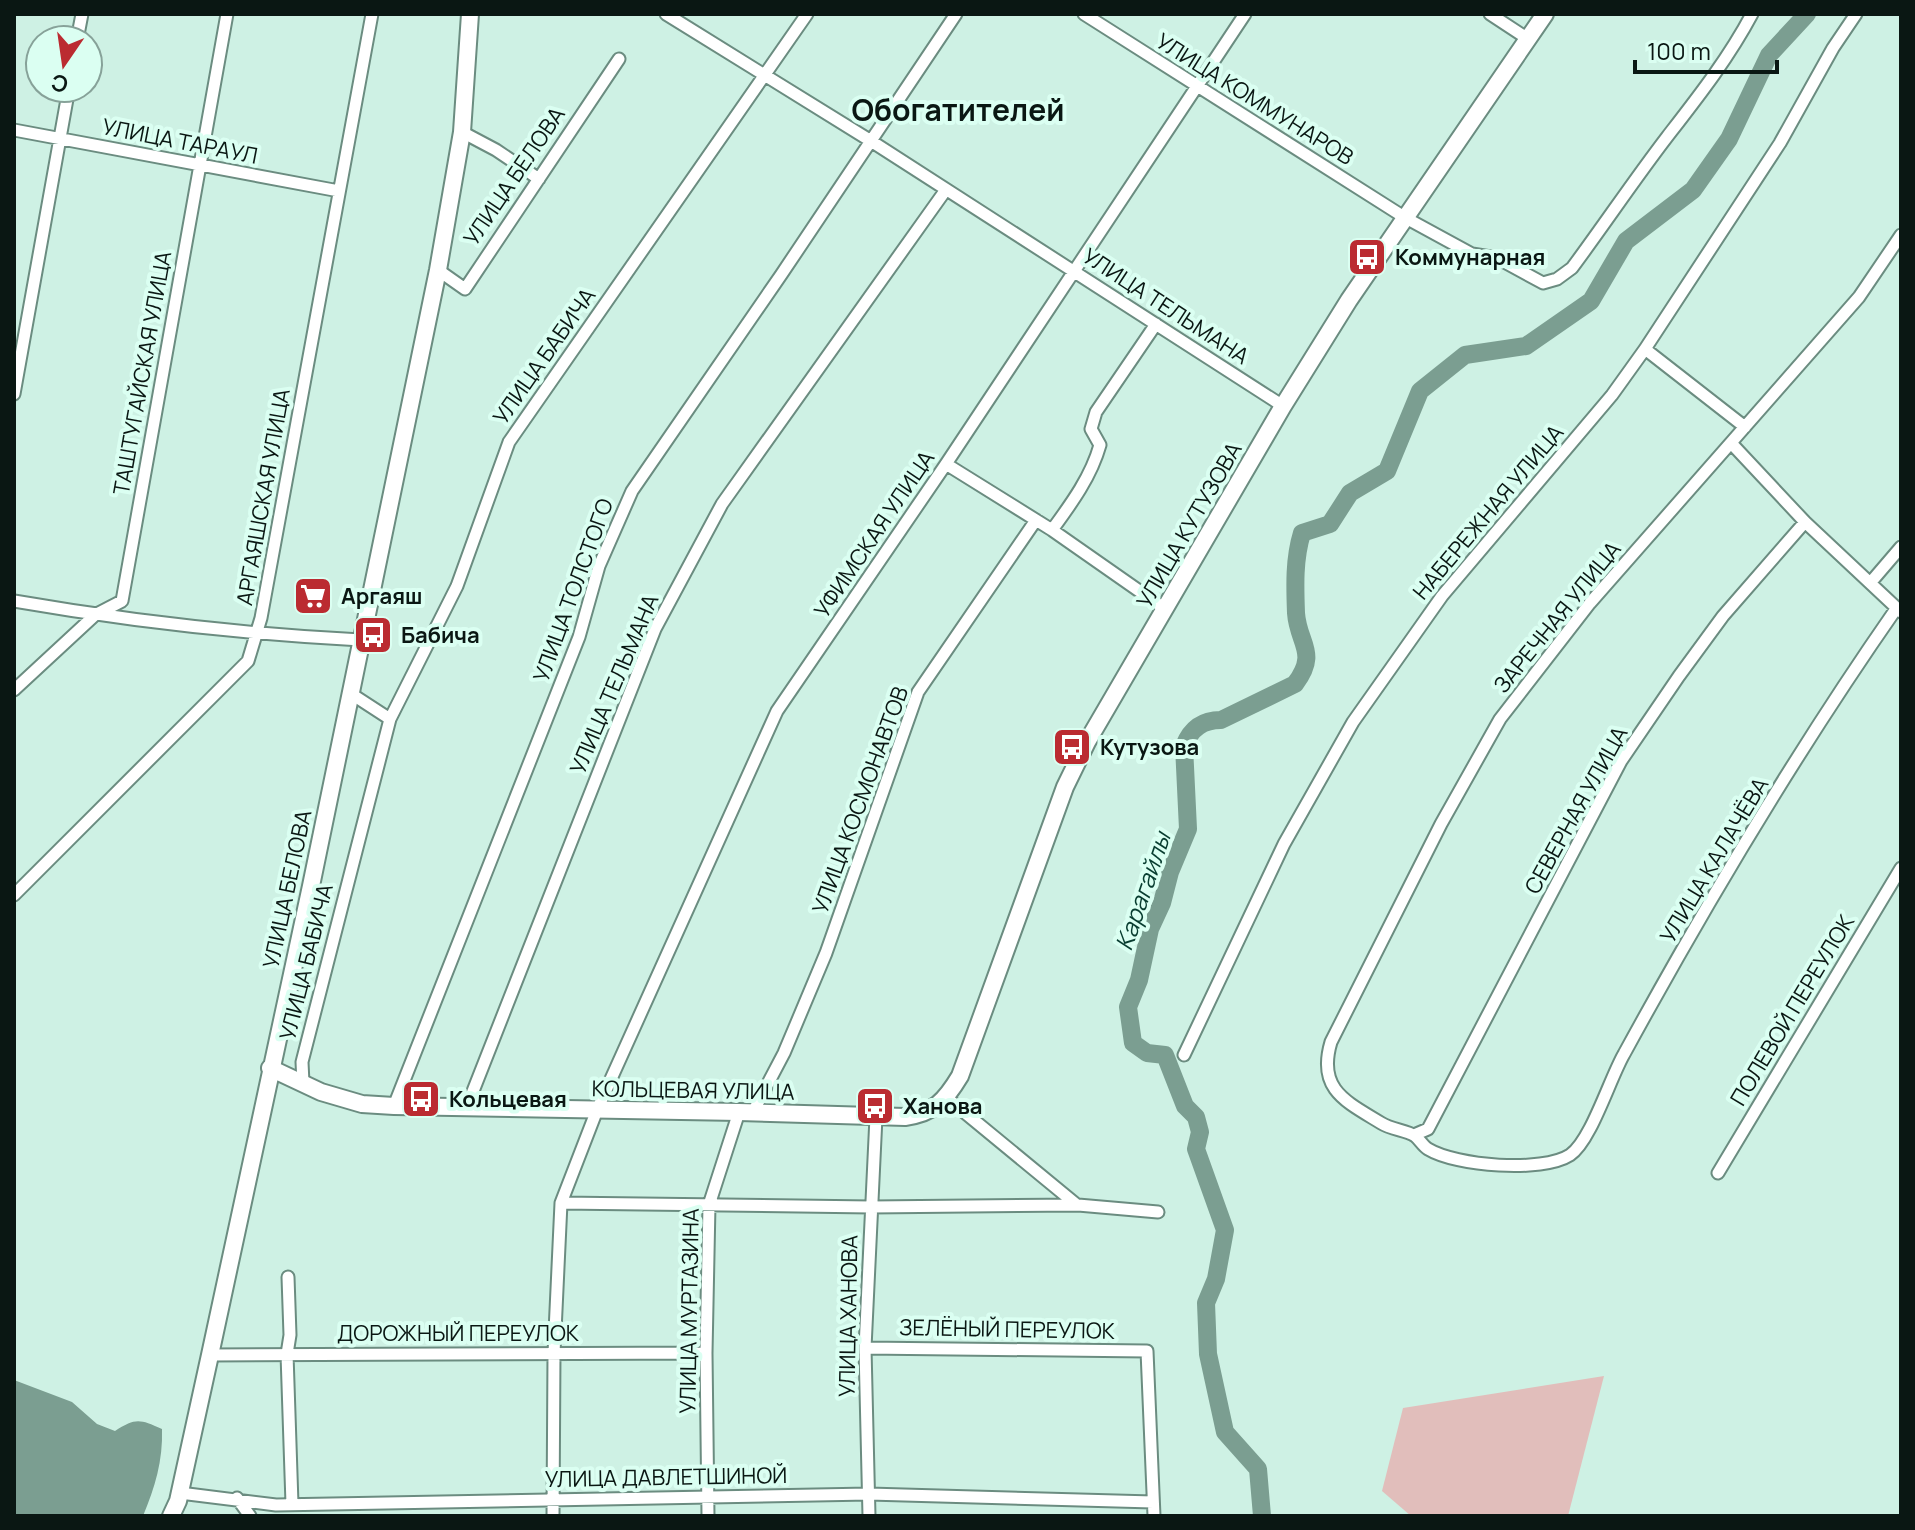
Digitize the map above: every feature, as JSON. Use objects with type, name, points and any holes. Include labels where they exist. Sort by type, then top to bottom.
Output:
[{"type":"main road","name":"УЛИЦА БЕЛОВА","points":[[171,1516],[180,1493],[311,886],[438,270],[462,132],[470,14]]},
{"type":"main road","name":"УЛИЦА КУТУЗОВА","points":[[947,1098],[960,1076],[1065,787],[1087,742],[1283,406],[1404,217],[1545,14]]},
{"type":"main road","name":"КОЛЬЦЕВАЯ УЛИЦА","points":[[270,1068],[321,1092],[362,1104],[394,1106],[876,1117],[920,1115],[938,1107],[947,1098]]},
{"type":"street","name":"ТАШТУГАЙСКАЯ УЛИЦА","points":[[14,690],[95,615],[122,601],[227,14]]},
{"type":"street","name":"АРГАЯШСКАЯ УЛИЦА","points":[[14,895],[248,661],[256,635],[372,14]]},
{"type":"street","points":[[666,14],[764,76]]},
{"type":"street","name":"УЛИЦА БАБИЧА","points":[[303,1083],[302,1062],[390,719],[457,586],[479,533],[509,442],[807,14]]},
{"type":"street","name":"УЛИЦА ТОЛСТОГО","points":[[394,1106],[579,637],[599,566],[632,491],[956,14]]},
{"type":"street","name":"УЛИЦА КОММУНАРОВ","points":[[1084,14],[1404,217],[1472,254],[1497,258],[1543,283],[1557,279],[1572,268],[1707,87],[1752,14]]},
{"type":"street","name":"УФИМСКАЯ УЛИЦА","points":[[553,1516],[554,1353],[561,1203],[597,1110],[777,711],[1075,272],[1245,14]]},
{"type":"street","points":[[1490,14],[1528,39]]},
{"type":"street","name":"НАБЕРЕЖНАЯ УЛИЦА","points":[[1184,1055],[1284,844],[1353,722],[1442,596],[1612,395],[1645,349],[1780,143],[1833,48],[1856,14]]},
{"type":"street","name":"УЛИЦА БЕЛОВА","points":[[438,270],[465,289],[619,59]]},
{"type":"street","name":"УЛИЦА ТЕЛЬМАНА","points":[[764,76],[871,141],[1283,406]]},
{"type":"street","points":[[14,394],[66,104]]},
{"type":"street","name":"УЛИЦА ТАРАУЛ","points":[[14,130],[339,191]]},
{"type":"street","points":[[462,132],[539,179]]},
{"type":"street","name":"УЛИЦА ТЕЛЬМАНА","points":[[466,1109],[655,629],[722,504],[945,191]]},
{"type":"street","name":"ЗАРЕЧНАЯ УЛИЦА","points":[[1414,1135],[1387,1127],[1334,1091],[1327,1076],[1326,1060],[1331,1042],[1441,824],[1500,719],[1590,603],[1859,297],[1901,235]]},
{"type":"street","points":[[1052,530],[1076,498],[1096,459],[1100,445],[1091,429],[1096,412],[1156,324]]},
{"type":"street","points":[[1645,349],[1745,427]]},
{"type":"street","points":[[1731,443],[1805,522],[1899,611]]},
{"type":"street","points":[[946,464],[1052,530],[1165,609]]},
{"type":"street","name":"УЛИЦА КОСМОНАВТОВ","points":[[746,1112],[784,1053],[826,953],[918,692],[1036,520]]},
{"type":"street","name":"СЕВЕРНАЯ УЛИЦА","points":[[1414,1135],[1428,1129],[1621,761],[1723,616],[1805,522]]},
{"type":"street","points":[[1871,582],[1901,547]]},
{"type":"street","points":[[14,601],[95,615],[256,635],[361,640]]},
{"type":"street","name":"УЛИЦА КАЛАЧЁВА","points":[[1414,1135],[1428,1149],[1458,1161],[1506,1166],[1551,1162],[1570,1155],[1583,1141],[1622,1056],[1749,837],[1861,659],[1899,611]]},
{"type":"street","points":[[350,693],[390,719]]},
{"type":"street","name":"ПОЛЕВОЙ ПЕРЕУЛОК","points":[[1718,1173],[1901,868]]},
{"type":"street","points":[[947,1098],[1078,1205]]},
{"type":"street","name":"УЛИЦА МУРТАЗИНА","points":[[708,1516],[706,1353],[709,1205],[746,1112]]},
{"type":"street","name":"УЛИЦА ХАНОВА","points":[[869,1516],[865,1348],[876,1117]]},
{"type":"street","points":[[561,1203],[871,1207],[1078,1205],[1158,1212]]},
{"type":"street","points":[[288,1277],[292,1504]]},
{"type":"street","name":"ЗЕЛЁНЫЙ ПЕРЕУЛОК","points":[[865,1348],[1147,1351],[1153,1502]]},
{"type":"street","name":"ДОРОЖНЫЙ ПЕРЕУЛОК","points":[[210,1355],[706,1353]]},
{"type":"street","name":"УЛИЦА ДАВЛЕТШИНОЙ","points":[[180,1493],[276,1505],[869,1494],[1153,1502]]},
{"type":"street","points":[[237,1498],[250,1516]]},
{"type":"street","points":[[1153,1502],[1154,1516]]},
{"type":"shaded area","points":[[1604,1376],[1568,1516],[1411,1516],[1382,1491],[1403,1408]]},
{"type":"shaded area","points":[[14,1380],[72,1402],[97,1424],[115,1431],[138,1421],[162,1429],[157,1474],[143,1516],[14,1516]]},
{"type":"waterway","name":"Карагайлы","points":[[1262,1516],[1258,1469],[1225,1432],[1208,1354],[1206,1303],[1216,1279],[1225,1230],[1196,1149],[1200,1132],[1196,1117],[1185,1106],[1165,1055],[1147,1053],[1133,1043],[1128,1007],[1139,980],[1150,929],[1188,829],[1184,746],[1190,734],[1203,723],[1221,720],[1295,684],[1306,664],[1296,613],[1295,583],[1302,533],[1330,524],[1350,493],[1387,471],[1420,391],[1465,355],[1526,346],[1591,301],[1626,241],[1693,190],[1729,139],[1769,55],[1807,14]]},
{"type":"place","name":"Коммунарная","points":[[1367,257]]},
{"type":"place","name":"Аргаяш","points":[[313,596]]},
{"type":"place","name":"Бабича","points":[[373,635]]},
{"type":"place","name":"Кутузова","points":[[1072,747]]},
{"type":"place","name":"Кольцевая","points":[[421,1099]]},
{"type":"place","name":"Ханова","points":[[875,1106]]},
{"type":"district","name":"Обогатителей","points":[[958,109]]}]
